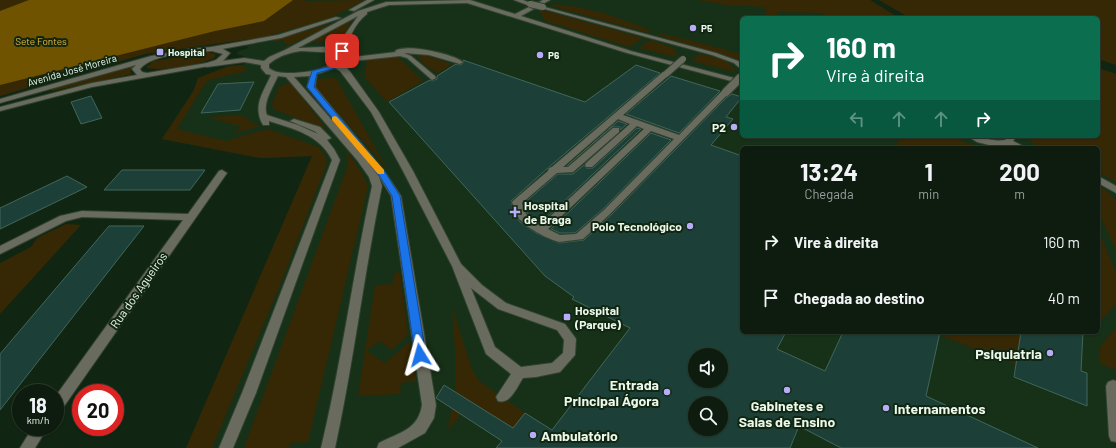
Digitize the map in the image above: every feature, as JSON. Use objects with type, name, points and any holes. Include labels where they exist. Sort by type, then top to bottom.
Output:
[{"type":"street","points":[[207,65],[217,62],[243,44],[279,36],[331,20],[371,0]]},
{"type":"street","points":[[517,0],[693,49],[736,62],[740,66]]},
{"type":"street","points":[[516,16],[547,0]]},
{"type":"street","points":[[265,64],[274,56],[360,12],[388,3],[467,1],[629,52],[740,81]]},
{"type":"street","points":[[369,9],[355,22],[341,58],[343,69],[375,112],[408,171],[456,266],[490,350],[519,373],[536,372],[556,368],[569,355],[570,339],[561,327],[502,306],[478,288],[456,266]]},
{"type":"street","name":"Avenida José Moreira","points":[[0,101],[150,58],[243,44]]},
{"type":"street","points":[[211,49],[224,50],[227,54],[247,57],[311,49],[341,58],[401,54],[409,57],[432,78]]},
{"type":"street","points":[[693,49],[517,202],[522,216],[541,230],[559,239],[579,238],[607,212],[740,78]]},
{"type":"street","points":[[265,64],[265,68],[269,72],[275,74],[314,72],[341,58],[417,50],[436,54],[460,62]]},
{"type":"street","points":[[145,75],[140,74],[136,69],[142,62],[150,58]]},
{"type":"street","points":[[207,65],[247,60],[258,61],[265,64]]},
{"type":"street","name":"Avenida José Moreira","points":[[0,109],[92,85],[207,65]]},
{"type":"street","points":[[314,72],[311,87],[382,174],[396,196],[429,405],[427,418],[420,429],[384,448]]},
{"type":"street","points":[[226,448],[249,393],[336,160],[334,152],[328,146],[267,124],[261,112],[263,102],[275,74]]},
{"type":"street","points":[[288,74],[360,158],[374,177],[377,186],[364,246],[338,405],[328,448]]},
{"type":"street","points":[[617,116],[679,138]]},
{"type":"street","points":[[264,118],[288,119],[317,129],[328,140],[328,146]]},
{"type":"street","points":[[589,165],[636,123]]},
{"type":"street","points":[[541,230],[650,128]]},
{"type":"street","points":[[552,170],[570,170],[616,130]]},
{"type":"street","points":[[977,138],[988,142],[1010,139],[1020,146]]},
{"type":"street","name":"Rua dos Agueiros","points":[[64,395],[222,173]]},
{"type":"street","points":[[1100,180],[1116,190]]},
{"type":"street","points":[[0,250],[63,218],[82,214],[190,217]]},
{"type":"street","points":[[503,396],[519,373]]},
{"type":"street","points":[[1114,386],[1116,436]]},
{"type":"street","points":[[26,448],[35,436]]},
{"type":"shaded area","name":"Hospital de Braga","points":[[307,0],[870,0],[896,16],[740,16],[740,138],[1100,138],[1100,69],[1116,74],[1116,448],[186,448],[313,156],[260,158],[162,139],[194,90],[198,78],[229,66],[244,65],[244,56],[238,55],[237,52],[248,48],[246,42],[249,39]]},
{"type":"green space","name":"Sete Fontes","points":[[0,0],[365,0],[328,19],[246,42],[249,39],[145,54],[0,96]]},
{"type":"green space","name":"Sete Fontes","points":[[29,0],[293,0],[264,21],[215,31],[0,85],[0,11]]},
{"type":"green space","points":[[697,0],[870,0],[896,16],[823,16],[822,13],[777,12],[778,16],[767,16],[765,7],[726,5]]},
{"type":"green space","points":[[879,0],[1116,0],[1116,65],[1100,60],[1100,16],[907,16]]},
{"type":"green space","points":[[547,5],[571,6],[600,12],[652,31],[649,33]]},
{"type":"green space","points":[[539,9],[643,38],[629,47],[545,21]]},
{"type":"green space","points":[[353,17],[344,37],[310,43]]},
{"type":"green space","points":[[335,23],[287,46],[283,40],[275,42],[273,40]]},
{"type":"green space","points":[[659,33],[722,49],[740,54],[740,59],[657,35]]},
{"type":"green space","points":[[650,40],[671,47],[676,51],[676,57],[639,48]]},
{"type":"green space","points":[[412,51],[452,64],[436,74],[435,71],[427,67]]},
{"type":"green space","points":[[208,52],[215,54],[215,57],[210,60],[191,65],[159,69],[151,69],[146,67],[154,61]]},
{"type":"green space","points":[[699,54],[725,61],[733,67],[735,72],[692,61]]},
{"type":"green space","points":[[397,56],[423,81],[387,102],[365,78],[367,58]]},
{"type":"green space","points":[[244,65],[246,71],[209,80],[177,129],[225,141],[268,129],[318,147],[325,155],[327,163],[282,280],[212,448],[186,448],[312,156],[260,158],[162,139],[194,90],[198,78],[229,66]]},
{"type":"green space","points":[[132,66],[130,71],[132,74],[52,91],[51,89]]},
{"type":"green space","points":[[1100,69],[1116,74],[1116,182],[1100,173],[1100,146],[1037,146],[1028,138],[1100,138]]},
{"type":"green space","points":[[336,78],[387,168],[315,87],[316,79]]},
{"type":"green space","points":[[290,82],[327,130],[273,109],[272,104],[279,87]]},
{"type":"green space","points":[[242,115],[254,124],[261,126],[232,134],[242,127],[208,117]]},
{"type":"green space","points":[[900,138],[957,138],[977,146],[896,146]]},
{"type":"green space","points":[[347,151],[363,175],[368,186],[308,442],[290,443],[289,448],[244,448],[348,165],[348,157],[345,152]]},
{"type":"green space","points":[[1100,186],[1116,201],[1116,251],[1100,215]]},
{"type":"green space","points":[[66,224],[81,225],[0,314],[0,263],[31,247],[37,238]]},
{"type":"green space","points":[[1100,233],[1116,273],[1116,304],[1100,322]]},
{"type":"green space","points":[[400,272],[408,335],[392,350],[379,341],[367,351],[385,363],[410,341],[416,381],[401,383],[400,394],[358,396],[375,285],[393,284],[394,273]]},
{"type":"green space","points":[[452,307],[472,369],[479,381],[525,413],[503,439],[482,428],[493,416],[461,414],[448,431],[455,388],[455,349]]},
{"type":"green space","points":[[1116,327],[1116,370],[1099,363],[1100,347]]},
{"type":"green space","points":[[1021,334],[1016,365],[939,335]]},
{"type":"building","points":[[463,60],[585,102],[636,65],[660,73],[511,201],[515,214],[520,222],[536,233],[559,243],[584,240],[611,215],[727,97],[732,94],[740,96],[740,100],[726,117],[733,119],[711,145],[740,155],[740,334],[785,334],[777,349],[825,371],[842,334],[940,334],[926,396],[1038,448],[841,448],[799,426],[790,448],[496,448],[502,441],[436,398],[444,385],[513,428],[525,413],[552,430],[630,328],[572,299],[574,297],[545,276],[389,102],[430,80],[432,81],[437,79],[437,76],[456,64],[461,65],[464,62]]},
{"type":"building","points":[[671,76],[720,91],[679,133],[626,114]]},
{"type":"building","points":[[254,82],[240,110],[201,113],[218,84]]},
{"type":"building","points":[[91,96],[102,118],[81,124],[71,102]]},
{"type":"building","points":[[618,121],[627,124],[620,130],[620,127],[612,127],[567,166]]},
{"type":"building","points":[[637,128],[641,129],[541,223],[527,213],[524,203],[558,174],[573,174],[584,165],[586,168],[593,168]]},
{"type":"building","points":[[651,133],[671,140],[603,209],[575,233],[560,233],[551,229]]},
{"type":"building","points":[[122,170],[205,170],[190,190],[104,190]]},
{"type":"building","points":[[67,176],[87,187],[0,229],[0,208]]},
{"type":"building","points":[[109,226],[144,226],[20,384],[12,384],[12,395],[0,410],[0,354]]},
{"type":"building","name":"Psiquiatria","points":[[1021,334],[1083,334],[1081,371],[1087,373],[1087,406],[1014,377]]},
{"type":"slow traffic","points":[[335,118],[381,172]]},
{"type":"place","name":"P5","points":[[693,28]]},
{"type":"place","name":"Hospital","points":[[160,52]]},
{"type":"place","name":"P6","points":[[540,55]]},
{"type":"place","name":"P2","points":[[734,127]]},
{"type":"place","name":"Hospital de Braga","points":[[515,212]]},
{"type":"place","name":"Polo Tecnológico","points":[[690,226]]},
{"type":"place","name":"Hospital (Parque)","points":[[567,317]]},
{"type":"place","name":"Psiquiatria","points":[[1050,353]]},
{"type":"place","name":"Gabinetes e Salas de Ensino","points":[[787,390]]},
{"type":"place","name":"Entrada Principal Ágora","points":[[667,392]]},
{"type":"place","name":"Internamentos","points":[[886,408]]},
{"type":"place","name":"Ambulatório","points":[[533,435]]},
{"type":"route","points":[[342,51],[342,60],[337,66],[314,72],[311,78],[311,87],[382,174],[396,196],[410,280],[420,355]]}]
